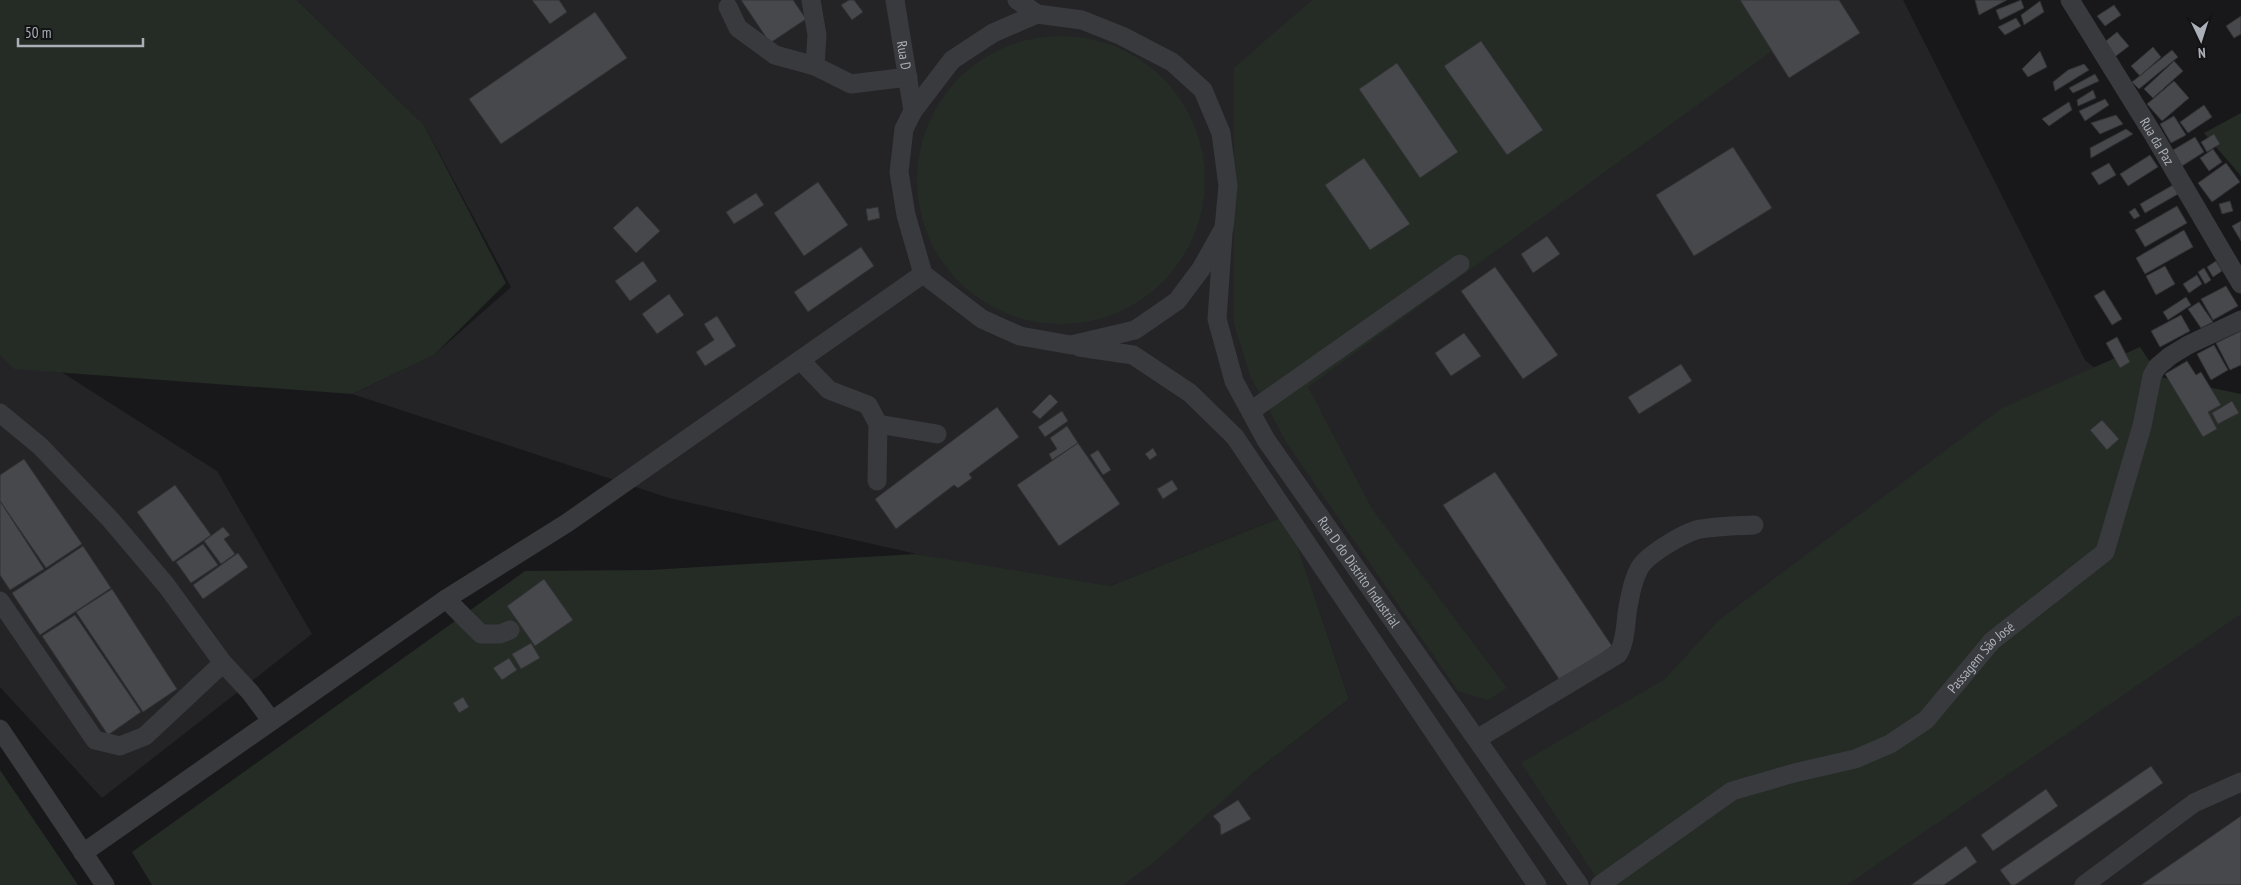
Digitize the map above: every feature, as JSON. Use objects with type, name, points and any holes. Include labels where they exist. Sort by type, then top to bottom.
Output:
[{"type":"street","points":[[811,0],[816,35],[815,66]]},
{"type":"street","name":"Rua D","points":[[895,0],[913,111]]},
{"type":"street","points":[[1018,0],[1037,14]]},
{"type":"street","name":"Rua da Paz","points":[[2070,0],[2153,134],[2241,284]]},
{"type":"street","points":[[728,7],[738,28],[775,55],[815,66],[851,84],[908,77]]},
{"type":"street","points":[[83,853],[446,599],[567,523],[923,274],[906,215],[899,172],[904,129],[913,111],[952,60],[993,33],[1037,14]]},
{"type":"street","name":"Rua D do Distrito Industrial","points":[[1037,14],[1082,20],[1122,36],[1172,62],[1203,90],[1221,133],[1228,186],[1217,320],[1234,381],[1266,440],[1579,885]]},
{"type":"street","points":[[1071,346],[1135,330],[1178,301],[1201,269],[1224,228]]},
{"type":"street","points":[[1251,411],[1460,264]]},
{"type":"street","name":"Rua D do Distrito Industrial","points":[[923,274],[982,319],[1020,336],[1133,355],[1190,393],[1235,437],[1537,885]]},
{"type":"street","name":"Passagem São José","points":[[1600,885],[1732,791],[1794,773],[1855,759],[1890,744],[1926,720],[1992,641],[2105,552],[2142,426],[2152,376],[2157,367],[2188,345],[2241,320]]},
{"type":"street","points":[[800,360],[828,390],[868,406],[878,424],[877,481]]},
{"type":"street","points":[[0,413],[40,446],[110,519],[166,585],[223,663],[250,692],[271,720]]},
{"type":"street","points":[[878,424],[937,434]]},
{"type":"street","points":[[1477,739],[1618,654],[1622,647],[1624,621],[1631,591],[1639,568],[1646,559],[1696,530],[1754,525]]},
{"type":"street","points":[[446,599],[481,634],[500,634],[510,630]]},
{"type":"street","points":[[0,601],[95,740],[120,746],[145,736],[223,663]]},
{"type":"street","points":[[0,729],[105,885]]},
{"type":"street","points":[[2084,885],[2194,803],[2232,784],[2241,782]]},
{"type":"shaded area","points":[[0,0],[297,0],[424,125],[506,283],[434,355],[352,394],[14,369],[0,355]]},
{"type":"shaded area","points":[[297,0],[1903,0],[2085,360],[2168,426],[2241,541],[2241,885],[1109,885],[1349,699],[1287,515],[1110,586],[1049,584],[669,498],[352,394],[434,355],[511,287],[424,125]]},
{"type":"shaded area","points":[[1312,0],[1740,0],[1772,51],[1308,387],[1372,509],[1507,688],[1488,700],[1458,691],[1288,445],[1251,378],[1234,324],[1234,68]]},
{"type":"shaded area","points":[[1061,36],[1089,39],[1116,47],[1141,60],[1163,78],[1181,100],[1194,125],[1202,152],[1205,180],[1202,208],[1194,235],[1181,260],[1163,282],[1141,300],[1116,313],[1089,321],[1061,324],[1033,321],[1006,313],[981,300],[959,282],[941,260],[928,235],[920,208],[917,180],[920,152],[928,125],[941,100],[959,78],[981,60],[1006,47],[1033,39]]},
{"type":"shaded area","points":[[2241,113],[2241,176],[2204,133]]},
{"type":"shaded area","points":[[0,333],[217,471],[312,634],[102,798],[0,687]]},
{"type":"shaded area","points":[[2140,347],[2160,377],[2241,394],[2241,614],[1847,885],[1601,885],[1521,763],[1665,679],[1719,620],[2002,408]]},
{"type":"shaded area","points":[[1287,515],[1349,699],[1251,775],[1157,860],[1123,885],[152,885],[132,852],[525,571],[650,570],[915,554],[1110,586]]},
{"type":"shaded area","points":[[0,770],[78,885],[0,885]]},
{"type":"building","points":[[532,0],[559,0],[567,12],[550,24]]},
{"type":"building","points":[[741,0],[793,0],[806,19],[770,43]]},
{"type":"building","points":[[849,0],[854,0],[863,12],[852,20],[841,5]]},
{"type":"building","points":[[1740,0],[1839,0],[1860,33],[1789,78]]},
{"type":"building","points":[[1975,0],[2007,0],[1979,15]]},
{"type":"building","points":[[2021,0],[2024,8],[2000,20],[1996,10]]},
{"type":"building","points":[[2040,1],[2044,12],[2024,25],[2021,15]]},
{"type":"building","points":[[2114,5],[2121,15],[2105,26],[2097,16]]},
{"type":"building","points":[[595,12],[627,58],[501,144],[469,99]]},
{"type":"building","points":[[2241,16],[2241,34],[2234,38],[2226,26]]},
{"type":"building","points":[[2016,18],[2021,26],[2005,35],[1998,27]]},
{"type":"building","points":[[2117,32],[2129,46],[2112,59],[2101,45]]},
{"type":"building","points":[[1481,41],[1543,130],[1507,155],[1444,66]]},
{"type":"building","points":[[2153,47],[2161,57],[2140,76],[2131,66]]},
{"type":"building","points":[[2172,50],[2178,57],[2139,89],[2132,82]]},
{"type":"building","points":[[2040,51],[2047,67],[2028,77],[2022,69]]},
{"type":"building","points":[[2174,61],[2183,71],[2153,98],[2144,89]]},
{"type":"building","points":[[1397,63],[1458,152],[1420,178],[1359,89]]},
{"type":"building","points":[[2084,64],[2089,70],[2055,91],[2053,82],[2068,70]]},
{"type":"building","points":[[2095,74],[2099,81],[2073,93],[2069,88]]},
{"type":"building","points":[[2174,81],[2189,98],[2162,121],[2147,104]]},
{"type":"building","points":[[2093,90],[2096,98],[2078,106],[2077,100]]},
{"type":"building","points":[[2105,99],[2109,105],[2085,121],[2079,111]]},
{"type":"building","points":[[2069,102],[2072,110],[2049,126],[2042,119]]},
{"type":"building","points":[[2204,105],[2212,117],[2188,133],[2180,122]]},
{"type":"building","points":[[2116,115],[2123,124],[2100,134],[2091,123]]},
{"type":"building","points":[[2174,116],[2186,135],[2171,143],[2160,124]]},
{"type":"building","points":[[2126,129],[2133,134],[2091,158],[2090,148]]},
{"type":"building","points":[[2214,134],[2220,144],[2207,152],[2201,142]]},
{"type":"building","points":[[2195,137],[2204,152],[2182,166],[2173,150]]},
{"type":"building","points":[[1733,147],[1772,208],[1694,256],[1656,195]]},
{"type":"building","points":[[2213,149],[2222,162],[2209,171],[2200,158]]},
{"type":"building","points":[[2150,155],[2158,167],[2128,186],[2120,174]]},
{"type":"building","points":[[1364,158],[1410,224],[1370,250],[1325,185]]},
{"type":"building","points":[[2109,163],[2116,175],[2099,185],[2091,173]]},
{"type":"building","points":[[2226,163],[2240,182],[2212,202],[2198,183]]},
{"type":"building","points":[[818,182],[848,225],[804,256],[774,213]]},
{"type":"building","points":[[2173,185],[2178,194],[2145,213],[2140,204]]},
{"type":"building","points":[[756,193],[764,205],[734,224],[726,212]]},
{"type":"building","points":[[2230,201],[2233,211],[2222,214],[2219,204]]},
{"type":"building","points":[[637,206],[660,231],[636,253],[613,228]]},
{"type":"building","points":[[2177,206],[2187,223],[2145,247],[2135,230]]},
{"type":"building","points":[[878,207],[880,218],[868,221],[866,209]]},
{"type":"building","points":[[2135,208],[2140,216],[2134,219],[2129,212]]},
{"type":"building","points":[[2241,221],[2241,241],[2232,226]]},
{"type":"building","points":[[2184,230],[2193,247],[2145,274],[2136,258]]},
{"type":"building","points":[[1547,236],[1560,254],[1533,273],[1521,254]]},
{"type":"building","points":[[861,247],[874,266],[808,312],[794,292]]},
{"type":"building","points":[[643,261],[657,281],[630,301],[615,281]]},
{"type":"building","points":[[2216,261],[2222,271],[2213,277],[2207,267]]},
{"type":"building","points":[[2165,266],[2175,284],[2156,295],[2146,276]]},
{"type":"building","points":[[1495,267],[1558,355],[1523,379],[1461,291]]},
{"type":"building","points":[[2204,268],[2211,280],[2205,284],[2198,272]]},
{"type":"building","points":[[2197,275],[2202,284],[2189,293],[2183,284]]},
{"type":"building","points":[[2226,286],[2238,306],[2213,320],[2201,299]]},
{"type":"building","points":[[2104,290],[2122,319],[2112,325],[2094,296]]},
{"type":"building","points":[[669,294],[684,315],[657,334],[642,314]]},
{"type":"building","points":[[2186,297],[2191,305],[2168,320],[2163,312]]},
{"type":"building","points":[[2199,302],[2213,322],[2201,328],[2188,309]]},
{"type":"building","points":[[2181,315],[2190,331],[2160,347],[2151,331]]},
{"type":"building","points":[[717,316],[736,346],[705,366],[696,352],[714,340],[704,324]]},
{"type":"building","points":[[2241,331],[2241,365],[2230,370],[2216,343]]},
{"type":"building","points":[[1464,333],[1481,356],[1451,376],[1435,353]]},
{"type":"building","points":[[2117,337],[2130,362],[2120,368],[2106,343]]},
{"type":"building","points":[[2214,345],[2228,370],[2211,380],[2197,354]]},
{"type":"building","points":[[2187,361],[2196,375],[2201,372],[2221,405],[2208,412],[2217,429],[2203,437],[2165,374]]},
{"type":"building","points":[[1681,364],[1692,381],[1639,414],[1628,397]]},
{"type":"building","points":[[1050,394],[1058,402],[1040,419],[1032,412]]},
{"type":"building","points":[[2232,401],[2239,413],[2218,424],[2212,413]]},
{"type":"building","points":[[997,407],[1019,437],[969,474],[972,478],[958,488],[954,485],[896,529],[875,499]]},
{"type":"building","points":[[1062,411],[1068,421],[1045,437],[1038,427]]},
{"type":"building","points":[[2102,420],[2119,439],[2107,450],[2090,430]]},
{"type":"building","points":[[1067,426],[1078,443],[1052,460],[1049,454],[1057,449],[1050,438]]},
{"type":"building","points":[[1078,443],[1120,504],[1059,546],[1017,485]]},
{"type":"building","points":[[1153,448],[1157,455],[1150,460],[1145,454]]},
{"type":"building","points":[[1098,450],[1111,470],[1103,475],[1090,455]]},
{"type":"building","points":[[24,459],[82,544],[46,568],[0,501],[0,475]]},
{"type":"building","points":[[1495,472],[1612,646],[1561,682],[1443,505]]},
{"type":"building","points":[[1172,480],[1178,489],[1163,499],[1157,489]]},
{"type":"building","points":[[175,485],[211,535],[173,562],[137,512]]},
{"type":"building","points":[[0,501],[44,569],[10,590],[0,575]]},
{"type":"building","points":[[223,527],[230,535],[224,539],[235,554],[221,564],[204,541]]},
{"type":"building","points":[[203,544],[218,565],[191,583],[176,562]]},
{"type":"building","points":[[83,546],[111,588],[40,635],[12,593]]},
{"type":"building","points":[[238,553],[248,567],[203,599],[193,585]]},
{"type":"building","points":[[544,579],[573,620],[535,646],[507,606]]},
{"type":"building","points":[[112,589],[177,689],[143,712],[76,612]]},
{"type":"building","points":[[75,615],[141,712],[108,735],[42,636]]},
{"type":"building","points":[[531,643],[540,658],[521,669],[512,654]]},
{"type":"building","points":[[509,658],[517,670],[502,680],[493,668]]},
{"type":"building","points":[[463,697],[469,707],[459,713],[453,703]]},
{"type":"building","points":[[2151,766],[2163,783],[2015,885],[2011,885],[2000,870]]},
{"type":"building","points":[[2046,789],[2058,806],[1993,851],[1981,835]]},
{"type":"building","points":[[1238,800],[1251,819],[1221,835],[1220,824],[1213,816]]},
{"type":"building","points":[[2241,816],[2241,885],[2141,885]]},
{"type":"building","points":[[1966,846],[1977,862],[1944,885],[1911,885]]}]
